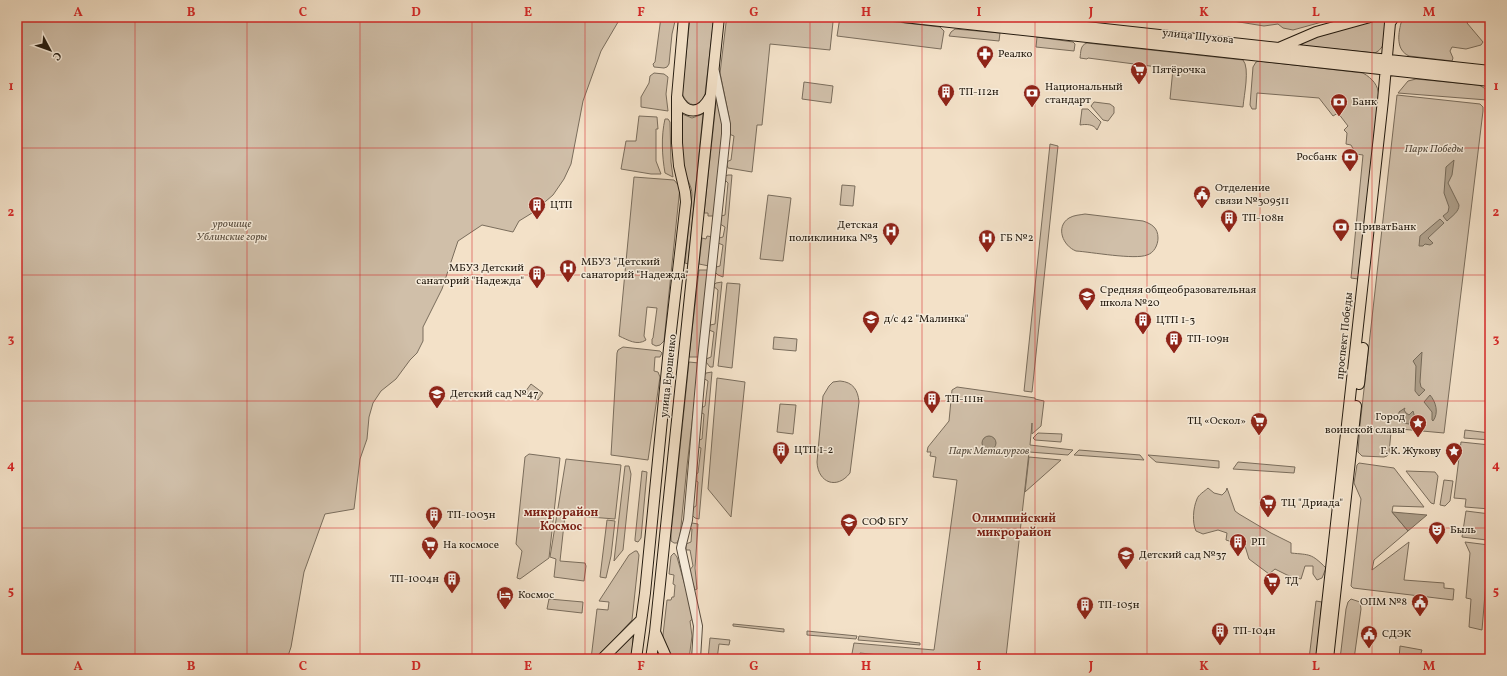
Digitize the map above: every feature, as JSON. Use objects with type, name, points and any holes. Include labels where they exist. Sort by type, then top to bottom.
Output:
[{"type":"main road","name":"улица Ерошенко","points":[[636,659],[645,593],[669,348],[686,202],[679,166],[677,143],[677,97],[684,17]]},
{"type":"main road","name":"улица Шухова","points":[[904,17],[1046,24]]},
{"type":"main road","name":"улица Шухова","points":[[994,17],[1046,24],[1080,32],[1252,50],[1275,51],[1389,65],[1490,81]]},
{"type":"main road","points":[[1275,51],[1316,32],[1370,17]]},
{"type":"main road","name":"проспект Победы","points":[[1328,659],[1389,65],[1390,23],[1394,17]]},
{"type":"main road","name":"проспект Победы","points":[[1321,659],[1389,65],[1396,25],[1400,17]]},
{"type":"main road","name":"улица Ерошенко","points":[[651,659],[713,68],[720,20]]},
{"type":"main road","name":"улица Шухова","points":[[1389,65],[1490,71]]},
{"type":"main road","points":[[677,97],[684,107],[694,111],[701,109],[706,104],[710,96]]},
{"type":"main road","points":[[602,659],[641,620],[655,627],[667,659]]},
{"type":"street","name":"улица Ерошенко","points":[[696,659],[698,626],[681,548],[688,520],[702,360],[726,134],[726,124],[721,98],[713,68]]},
{"type":"green space","name":"урочище Ублинские горы","points":[[17,17],[621,17],[601,51],[583,101],[571,164],[564,179],[553,195],[532,213],[519,221],[513,232],[482,225],[458,241],[442,289],[423,327],[423,341],[417,353],[396,379],[381,391],[373,403],[369,417],[367,439],[360,459],[354,509],[325,514],[304,572],[291,647],[287,659],[17,659]]},
{"type":"green space","points":[[661,17],[676,17],[672,34],[669,64],[664,68],[654,67],[653,64],[655,62]]},
{"type":"green space","points":[[690,17],[714,17],[705,94],[700,103],[694,105],[690,104],[684,98],[682,93]]},
{"type":"green space","points":[[728,17],[832,17],[833,22],[830,50],[770,44],[762,125],[757,125],[752,172],[728,168],[726,162],[731,160],[734,136],[729,134],[729,117],[720,73]]},
{"type":"green space","points":[[840,17],[854,17],[940,27],[944,31],[941,49],[837,36]]},
{"type":"green space","points":[[1208,17],[1340,17],[1293,30],[1283,28],[1278,24],[1264,26]]},
{"type":"green space","points":[[1384,17],[1389,17],[1386,38],[1382,47],[1375,53],[1296,45],[1317,36]]},
{"type":"green space","points":[[1407,17],[1470,17],[1467,23],[1483,42],[1481,45],[1466,49],[1452,47],[1450,51],[1453,58],[1452,61],[1409,56],[1402,50],[1399,42],[1401,23]]},
{"type":"green space","points":[[955,29],[1000,33],[999,41],[949,36]]},
{"type":"green space","points":[[1037,37],[1073,42],[1075,44],[1074,51],[1036,47]]},
{"type":"green space","points":[[1087,43],[1243,60],[1246,75],[1243,107],[1170,99],[1173,69],[1080,58],[1082,47]]},
{"type":"green space","points":[[1259,61],[1363,73],[1376,85],[1379,96],[1358,279],[1351,278],[1363,155],[1356,154],[1351,145],[1346,144],[1347,133],[1344,130],[1348,126],[1338,113],[1333,116],[1319,98],[1257,93],[1256,109],[1252,109],[1250,105],[1253,67],[1256,62]]},
{"type":"green space","points":[[654,73],[664,74],[668,77],[666,94],[668,111],[641,107],[641,97],[649,83],[650,76]]},
{"type":"green space","points":[[1416,79],[1478,85],[1486,90],[1487,100],[1398,93],[1408,81]]},
{"type":"green space","points":[[804,82],[833,86],[831,103],[802,99]]},
{"type":"green space","points":[[717,94],[724,129],[714,216],[708,216],[708,213],[704,213]]},
{"type":"green space","name":"Парк Победы","points":[[1397,95],[1480,104],[1483,107],[1483,111],[1444,433],[1389,428],[1391,432],[1389,453],[1387,456],[1362,456],[1358,452],[1360,425]]},
{"type":"green space","points":[[1094,102],[1110,104],[1114,107],[1114,113],[1108,121],[1103,120],[1091,106]]},
{"type":"green space","points":[[1082,109],[1088,109],[1101,122],[1097,130],[1092,126],[1080,125]]},
{"type":"green space","points":[[682,114],[692,118],[703,114],[688,264],[685,263],[692,195],[683,164]]},
{"type":"green space","points":[[639,116],[657,117],[658,129],[656,129],[656,161],[661,174],[651,174],[621,169],[626,141],[636,141]]},
{"type":"green space","points":[[665,119],[668,119],[670,122],[673,177],[665,173],[664,166],[662,139]]},
{"type":"green space","points":[[1050,144],[1058,146],[1032,392],[1024,391]]},
{"type":"green space","points":[[732,175],[723,277],[715,272],[716,267],[720,266],[723,245],[718,243],[719,238],[723,237],[725,227],[720,224],[721,216],[725,215],[728,183],[725,180],[725,176]]},
{"type":"green space","points":[[634,177],[674,180],[680,187],[664,341],[660,345],[656,346],[652,344],[652,339],[657,308],[647,307],[644,336],[646,340],[643,342],[629,341],[619,336]]},
{"type":"green space","points":[[842,185],[855,186],[853,206],[840,205]]},
{"type":"green space","points":[[768,195],[791,198],[783,261],[760,259]]},
{"type":"green space","points":[[1085,214],[1143,221],[1152,225],[1158,235],[1154,251],[1147,255],[1133,257],[1076,251],[1071,249],[1064,241],[1062,236],[1062,226],[1069,218]]},
{"type":"green space","points":[[707,236],[713,237],[709,266],[699,264],[702,238],[706,239]]},
{"type":"green space","points":[[699,270],[709,270],[699,357],[689,357]]},
{"type":"green space","points":[[722,282],[713,367],[710,367],[706,362],[706,359],[711,357],[714,332],[709,330],[710,325],[715,324],[718,290],[713,286],[716,283]]},
{"type":"green space","points":[[727,283],[740,284],[732,368],[718,366]]},
{"type":"green space","points":[[774,337],[797,339],[796,351],[773,349]]},
{"type":"green space","points":[[623,347],[660,351],[662,353],[660,357],[655,357],[654,371],[658,372],[660,377],[648,460],[611,455],[617,353],[618,350]]},
{"type":"green space","points":[[689,362],[699,363],[680,536],[677,543],[674,543],[671,541],[671,534]]},
{"type":"green space","points":[[712,372],[699,519],[695,518],[691,514],[691,509],[696,506],[698,482],[693,479],[694,475],[698,473],[701,448],[696,446],[697,441],[702,439],[704,414],[700,412],[701,408],[705,406],[708,381],[703,378],[706,373]]},
{"type":"green space","points":[[717,378],[745,382],[731,517],[708,489]]},
{"type":"green space","points":[[840,381],[848,383],[854,387],[859,402],[850,473],[845,478],[834,483],[824,479],[818,469],[817,462],[823,396],[833,382]]},
{"type":"green space","points":[[531,384],[543,393],[538,400],[525,392]]},
{"type":"green space","name":"Парк Металургов","points":[[957,387],[1035,398],[1044,401],[1041,426],[1032,434],[1032,423],[1030,445],[1073,450],[1068,455],[1029,452],[1006,657],[1002,657],[1001,659],[994,659],[995,656],[989,656],[989,659],[917,659],[860,653],[859,658],[851,659],[854,643],[934,650],[957,480],[933,477],[936,457],[930,456],[931,452],[927,452],[928,447],[949,421],[952,390]]},
{"type":"green space","points":[[780,404],[796,405],[793,434],[777,432]]},
{"type":"green space","points":[[1465,430],[1490,433],[1490,440],[1464,438]]},
{"type":"green space","points":[[1038,433],[1062,434],[1061,442],[1035,440],[1033,438]]},
{"type":"green space","points":[[1461,442],[1490,445],[1490,509],[1465,507],[1466,499],[1454,498]]},
{"type":"green space","points":[[1079,450],[1140,455],[1144,460],[1074,455]]},
{"type":"green space","points":[[529,454],[560,458],[549,558],[520,579],[517,578],[522,551],[516,544],[525,457]]},
{"type":"green space","points":[[1148,455],[1219,461],[1219,468],[1156,462]]},
{"type":"green space","points":[[1029,457],[1061,460],[1025,492]]},
{"type":"green space","points":[[566,459],[621,465],[615,519],[565,515],[560,561],[585,563],[584,581],[554,577],[556,559],[550,557]]},
{"type":"green space","points":[[1238,462],[1295,467],[1294,473],[1233,469]]},
{"type":"green space","points":[[1359,463],[1394,468],[1424,507],[1393,506],[1392,512],[1408,531],[1374,560],[1372,570],[1409,542],[1404,580],[1444,583],[1444,588],[1454,589],[1453,600],[1353,588],[1351,586],[1361,499],[1354,483],[1357,465]]},
{"type":"green space","points":[[625,466],[629,466],[631,474],[623,550],[614,561]]},
{"type":"green space","points":[[642,471],[647,472],[641,538],[638,542],[635,541],[635,539]]},
{"type":"green space","points":[[1406,471],[1435,472],[1438,476],[1434,504],[1431,503]]},
{"type":"green space","points":[[1444,480],[1453,481],[1450,501],[1445,506],[1440,505]]},
{"type":"green space","points":[[1208,488],[1214,493],[1222,495],[1227,488],[1235,511],[1271,533],[1291,543],[1291,553],[1310,556],[1317,560],[1326,568],[1322,578],[1317,580],[1313,574],[1313,566],[1305,566],[1301,579],[1287,575],[1275,569],[1269,574],[1249,559],[1245,546],[1226,540],[1227,533],[1218,530],[1203,534],[1196,531],[1194,511],[1196,503],[1199,496]]},
{"type":"green space","points":[[1466,511],[1490,514],[1487,540],[1462,537]]},
{"type":"green space","points":[[607,520],[615,521],[611,556],[606,578],[600,577]]},
{"type":"green space","points":[[692,523],[698,524],[695,568],[697,589],[695,590],[689,571],[693,566],[690,550],[686,550],[686,544],[691,542],[692,529],[688,527]]},
{"type":"green space","points":[[1465,542],[1489,545],[1482,630],[1469,627],[1471,599],[1466,598],[1470,553]]},
{"type":"green space","points":[[637,551],[639,555],[632,620],[596,659],[591,659],[597,609],[608,610],[609,602],[599,601],[629,555]]},
{"type":"green space","points":[[674,553],[677,557],[694,618],[690,621],[692,636],[689,659],[671,659],[663,641],[667,600],[671,600],[672,597],[674,597],[674,575],[669,574],[671,556]]},
{"type":"green space","points":[[549,599],[583,602],[582,613],[547,609]]},
{"type":"green space","points":[[1351,599],[1360,602],[1361,609],[1354,659],[1340,659],[1346,609],[1348,602]]},
{"type":"green space","points":[[1316,601],[1322,602],[1316,659],[1309,659]]},
{"type":"green space","points":[[733,624],[784,629],[784,632],[733,626]]},
{"type":"green space","points":[[807,631],[857,636],[856,639],[807,635]]},
{"type":"green space","points":[[633,633],[632,659],[606,659]]},
{"type":"green space","points":[[859,636],[920,643],[920,645],[858,640]]},
{"type":"green space","points":[[710,638],[730,640],[729,645],[719,644],[717,659],[708,659]]},
{"type":"green space","points":[[1400,646],[1422,650],[1421,653],[1423,659],[1399,659]]},
{"type":"shaded area","points":[[1454,160],[1452,175],[1448,183],[1459,207],[1457,212],[1447,221],[1443,216],[1448,212],[1449,207],[1444,193],[1446,167]]},
{"type":"shaded area","points":[[1440,219],[1444,223],[1428,238],[1433,243],[1430,245],[1425,244],[1423,246],[1419,246],[1420,236]]},
{"type":"shaded area","points":[[1422,352],[1420,382],[1421,387],[1425,390],[1419,396],[1415,391],[1416,366],[1413,361]]},
{"type":"shaded area","points":[[1430,395],[1436,408],[1436,415],[1433,421],[1432,412],[1424,402]]},
{"type":"shaded area","points":[[1405,408],[1404,410],[1409,415],[1413,411],[1415,418],[1409,424],[1403,423],[1399,418],[1399,412]]},
{"type":"shaded area","points":[[986,436],[992,436],[996,440],[996,446],[992,450],[986,450],[982,446],[982,440]]},
{"type":"shaded area","points":[[1392,512],[1427,515],[1408,531]]},
{"type":"place","name":"Реалко","points":[[985,69]]},
{"type":"place","name":"Пятёрочка","points":[[1139,85]]},
{"type":"place","name":"ТП-112н","points":[[946,107]]},
{"type":"place","name":"Национальный стандарт","points":[[1032,108]]},
{"type":"place","name":"Банк","points":[[1339,117]]},
{"type":"place","name":"Росбанк","points":[[1350,172]]},
{"type":"place","name":"Отделение связи №309511","points":[[1202,209]]},
{"type":"place","name":"ЦТП","points":[[537,220]]},
{"type":"place","name":"ТП-108н","points":[[1229,233]]},
{"type":"place","name":"ПриватБанк","points":[[1341,242]]},
{"type":"place","name":"Детская поликлиника №3","points":[[891,246]]},
{"type":"place","name":"ГБ №2","points":[[987,253]]},
{"type":"place","name":"МБУЗ \"Детский санаторий \"Надежда\"","points":[[568,283]]},
{"type":"place","name":"МБУЗ Детский санаторий \"Надежда\"","points":[[537,289]]},
{"type":"place","name":"Средняя общеобразовательная школа №20","points":[[1087,311]]},
{"type":"place","name":"д/с 42 \"Малинка\"","points":[[871,334]]},
{"type":"place","name":"ЦТП 1-3","points":[[1143,335]]},
{"type":"place","name":"ТП-109н","points":[[1174,354]]},
{"type":"place","name":"Детский сад №47","points":[[437,409]]},
{"type":"place","name":"ТП-111н","points":[[932,414]]},
{"type":"place","name":"ТЦ «Оскол»","points":[[1259,436]]},
{"type":"place","name":"Город воинской славы","points":[[1418,438]]},
{"type":"place","name":"ЦТП 1-2","points":[[781,465]]},
{"type":"place","name":"Г. К. Жукову","points":[[1454,466]]},
{"type":"place","name":"ТЦ \"Дриада\"","points":[[1268,518]]},
{"type":"place","name":"ТП-1003н","points":[[434,530]]},
{"type":"place","name":"СОФ БГУ","points":[[849,537]]},
{"type":"place","name":"Быль","points":[[1437,545]]},
{"type":"place","name":"РП","points":[[1238,557]]},
{"type":"place","name":"На космосе","points":[[430,560]]},
{"type":"place","name":"Детский сад №37","points":[[1126,570]]},
{"type":"place","name":"ТП-1004н","points":[[452,594]]},
{"type":"place","name":"ТД","points":[[1272,596]]},
{"type":"place","name":"Космос","points":[[505,610]]},
{"type":"place","name":"ОПМ №8","points":[[1420,617]]},
{"type":"place","name":"ТП-105н","points":[[1085,620]]},
{"type":"place","name":"ТП-104н","points":[[1220,646]]},
{"type":"place","name":"СДЭК","points":[[1369,649]]},
{"type":"district","name":"микрорайон Космос","points":[[561,520]]},
{"type":"district","name":"Олимпийский микрорайон","points":[[1014,526]]}]
